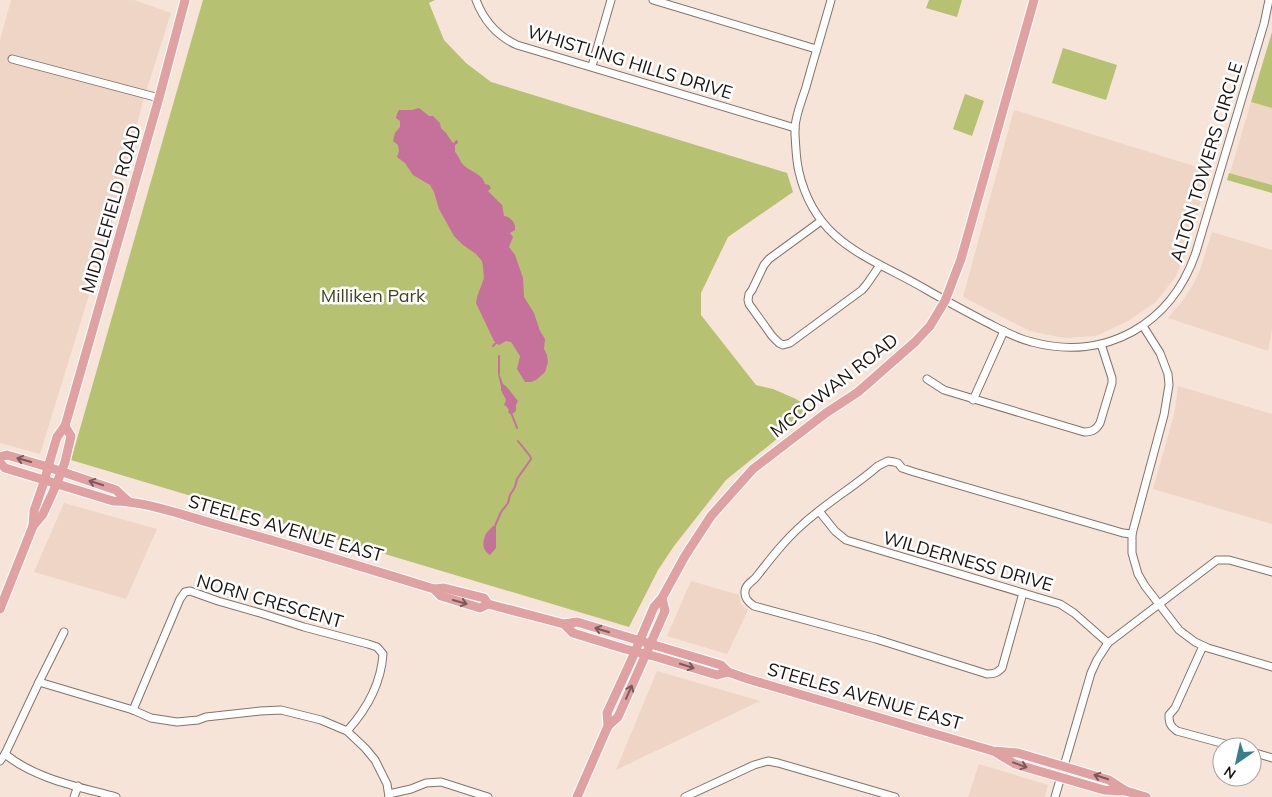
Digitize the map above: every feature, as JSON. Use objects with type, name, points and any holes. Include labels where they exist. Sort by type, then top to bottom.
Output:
[{"type":"main road","name":"MIDDLEFIELD ROAD","points":[[0,609],[33,526],[34,511],[57,437],[65,426],[186,0]]},
{"type":"main road","name":"MCCOWAN ROAD","points":[[608,726],[607,713],[654,607],[662,598],[685,556],[711,516],[753,469],[826,413],[858,392],[915,342],[930,326],[945,301],[961,260],[1034,0]]},
{"type":"main road","name":"MIDDLEFIELD ROAD","points":[[33,526],[43,514],[61,472],[71,436],[65,426]]},
{"type":"main road","name":"STEELES AVENUE EAST","points":[[0,457],[7,455],[116,490],[128,501]]},
{"type":"main road","name":"STEELES AVENUE EAST","points":[[0,463],[5,468],[113,501],[128,501],[158,508],[434,589],[444,588],[484,598],[488,604],[564,624],[577,622],[721,665],[728,672],[993,751],[1018,753],[1064,766],[1109,780],[1126,791]]},
{"type":"main road","name":"MCCOWAN ROAD","points":[[577,797],[608,726],[618,717],[665,611],[662,598]]},
{"type":"main road","name":"STEELES AVENUE EAST","points":[[564,624],[574,633],[635,652],[717,676],[728,672]]},
{"type":"main road","name":"STEELES AVENUE EAST","points":[[993,751],[1015,764],[1104,790],[1126,791],[1146,797]]},
{"type":"street","name":"WHISTLING HILLS DRIVE","points":[[476,0],[493,29],[512,42],[795,128]]},
{"type":"street","points":[[592,66],[611,0]]},
{"type":"street","points":[[653,0],[816,49]]},
{"type":"street","name":"ALTON TOWERS CIRCLE","points":[[831,0],[795,128],[796,154],[801,179],[812,206],[821,221],[845,244],[945,301],[1004,331],[1024,340],[1045,345],[1074,347],[1101,344],[1143,326],[1171,300],[1186,277],[1193,261],[1266,19],[1269,0]]},
{"type":"street","points":[[12,59],[159,98]]},
{"type":"street","points":[[821,221],[769,259],[748,296],[749,304],[779,343],[782,345],[790,343],[862,290],[880,265]]},
{"type":"street","points":[[1143,326],[1160,353],[1168,374],[1169,386],[1164,415],[1132,534],[1132,553],[1136,568],[1141,580],[1158,604],[1179,630],[1190,639],[1203,646],[1272,667]]},
{"type":"street","points":[[973,400],[1004,331]]},
{"type":"street","points":[[927,379],[944,390],[973,400],[1084,432],[1094,431],[1100,423],[1112,383],[1101,344]]},
{"type":"street","points":[[1023,593],[1002,668],[993,674],[987,674],[876,639],[754,606],[749,603],[745,591],[748,584],[754,580],[790,536],[819,511],[883,463],[894,462],[902,468],[914,472],[1123,533],[1132,534]]},
{"type":"street","name":"WILDERNESS DRIVE","points":[[819,511],[835,531],[846,540],[1060,604],[1108,643]]},
{"type":"street","points":[[1054,797],[1091,673],[1108,643],[1217,560],[1229,560],[1272,572]]},
{"type":"street","name":"NORN CRESCENT","points":[[133,710],[180,599],[186,592],[190,591],[218,601],[368,644],[384,654],[383,665],[373,695],[358,719],[347,731]]},
{"type":"street","points":[[0,761],[64,632]]},
{"type":"street","points":[[1203,646],[1175,708],[1169,715],[1170,724],[1177,731],[1212,740]]},
{"type":"street","points":[[39,682],[133,710],[152,718],[176,722],[198,720],[206,717],[281,710],[321,720],[347,731],[365,748],[375,760],[388,784],[389,796],[426,783],[442,782],[488,797]]},
{"type":"street","points":[[5,754],[28,768],[58,780],[116,797]]},
{"type":"street","points":[[686,797],[754,765],[778,762],[895,797]]},
{"type":"street","points":[[74,797],[78,786]]},
{"type":"shaded area","points":[[11,0],[134,0],[171,13],[143,101],[117,204],[40,454],[0,443],[0,40]]},
{"type":"shaded area","points":[[1251,102],[1272,108],[1272,185],[1230,173]]},
{"type":"shaded area","points":[[419,108],[429,116],[433,116],[440,123],[441,128],[452,142],[458,141],[455,145],[455,152],[463,165],[481,177],[485,184],[489,185],[491,188],[488,191],[502,205],[504,216],[514,223],[515,230],[510,233],[513,237],[509,247],[515,255],[523,278],[524,297],[534,313],[545,339],[544,349],[548,362],[545,372],[536,380],[525,382],[517,369],[520,356],[511,342],[506,341],[499,345],[494,341],[476,303],[484,278],[482,261],[454,236],[439,209],[430,185],[413,175],[405,163],[397,157],[398,145],[393,141],[395,133],[400,127],[400,121],[396,118],[397,114],[399,110]]},
{"type":"shaded area","points":[[1014,110],[1210,171],[1176,276],[1156,302],[1128,321],[1096,336],[1064,338],[1030,331],[963,297]]},
{"type":"shaded area","points":[[1212,232],[1272,250],[1272,330],[1268,351],[1168,318],[1193,285],[1200,270]]},
{"type":"shaded area","points":[[499,373],[503,384],[518,401],[516,411],[511,415],[504,405],[506,400],[501,390]]},
{"type":"shaded area","points":[[1178,386],[1272,414],[1272,524],[1153,489],[1174,415]]},
{"type":"shaded area","points":[[64,503],[157,529],[126,599],[34,572]]},
{"type":"shaded area","points":[[493,526],[496,527],[496,548],[490,555],[484,547],[484,542],[486,534]]},
{"type":"shaded area","points":[[691,581],[739,595],[741,604],[748,610],[727,654],[667,636]]},
{"type":"shaded area","points":[[657,671],[760,701],[616,770]]},
{"type":"shaded area","points":[[979,764],[1048,785],[1045,797],[968,797]]},
{"type":"green space","name":"Milliken Park","points":[[203,0],[435,0],[429,3],[444,40],[466,63],[491,82],[787,173],[793,192],[728,237],[701,293],[701,315],[756,385],[773,389],[796,399],[805,405],[809,413],[726,480],[674,546],[658,570],[629,627],[71,460]]},
{"type":"green space","points":[[929,0],[962,0],[957,17],[926,8]]},
{"type":"green space","points":[[1272,32],[1272,108],[1251,102]]},
{"type":"green space","points":[[1063,48],[1117,65],[1106,100],[1052,83]]},
{"type":"green space","points":[[965,94],[984,101],[972,136],[953,129]]},
{"type":"green space","points":[[1229,173],[1272,185],[1272,193],[1227,180]]},
{"type":"waterway","points":[[493,346],[496,343]]},
{"type":"waterway","points":[[499,356],[499,373]]},
{"type":"waterway","points":[[512,415],[517,428]]},
{"type":"waterway","points":[[495,526],[501,512],[508,503],[517,479],[531,459],[518,441]]}]
